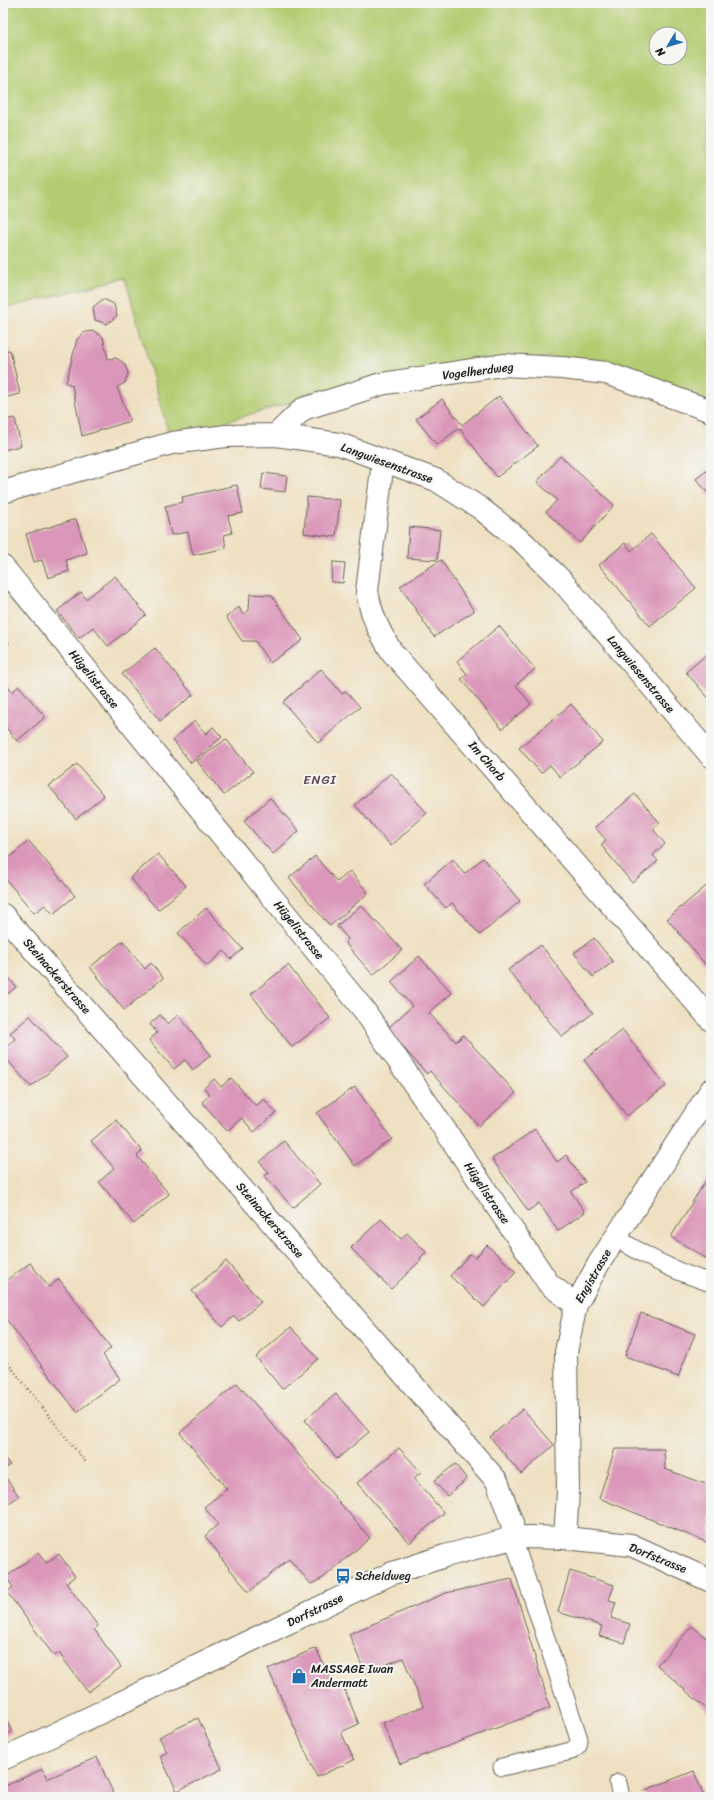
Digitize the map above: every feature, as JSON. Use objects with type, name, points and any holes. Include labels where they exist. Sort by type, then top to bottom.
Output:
[{"type":"street","name":"Vogelherdweg","points":[[276,435],[303,409],[358,391],[381,384],[503,365],[562,368],[606,373],[711,411]]},
{"type":"street","name":"Langwiesenstrasse","points":[[3,492],[172,443],[226,436],[276,435],[339,444],[383,460],[436,480],[480,508],[524,544],[561,580],[711,756]]},
{"type":"street","name":"Im Chorb","points":[[383,460],[367,591],[371,612],[379,632],[398,658],[711,1020]]},
{"type":"street","name":"Hügelistrasse","points":[[3,567],[364,1010],[549,1284],[576,1305]]},
{"type":"street","name":"Steinackerstrasse","points":[[3,915],[497,1481],[512,1523],[513,1538]]},
{"type":"street","name":"Engistrasse","points":[[565,1538],[568,1492],[566,1352],[576,1305],[616,1238],[711,1090]]},
{"type":"street","name":"Dorfstrasse","points":[[3,1759],[390,1574],[445,1556],[513,1538],[565,1538],[630,1545],[711,1581]]},
{"type":"lane","points":[[616,1238],[641,1254],[680,1273],[708,1282]]},
{"type":"lane","points":[[502,1767],[571,1751],[578,1746],[579,1739],[513,1538]]},
{"type":"path","points":[[3,1357],[87,1464]]},
{"type":"green space","points":[[3,3],[711,3],[711,404],[548,357],[303,399],[170,438],[125,278],[3,309]]},
{"type":"building","points":[[103,299],[114,304],[117,316],[107,324],[95,320],[93,307]]},
{"type":"building","points":[[94,331],[103,337],[108,359],[116,358],[124,363],[128,373],[125,383],[117,387],[130,421],[82,436],[72,385],[66,383],[77,339],[85,332]]},
{"type":"building","points":[[3,342],[6,351],[10,350],[20,394],[3,398]]},
{"type":"building","points":[[499,396],[538,446],[497,477],[459,428],[437,445],[416,419],[442,399],[462,425]]},
{"type":"building","points":[[15,418],[21,446],[3,450],[3,420]]},
{"type":"building","points":[[560,456],[614,505],[580,543],[546,512],[557,500],[537,482]]},
{"type":"building","points":[[711,467],[711,497],[696,479]]},
{"type":"building","points":[[263,473],[287,476],[285,492],[261,489]]},
{"type":"building","points":[[237,485],[243,513],[228,516],[232,533],[224,535],[226,548],[193,555],[188,532],[171,535],[165,506],[183,502],[182,497]]},
{"type":"building","points":[[307,497],[340,500],[336,537],[304,533]]},
{"type":"building","points":[[76,519],[87,553],[66,560],[69,571],[48,578],[42,560],[34,562],[26,534]]},
{"type":"building","points":[[409,527],[440,530],[437,560],[407,558]]},
{"type":"building","points":[[651,534],[696,588],[650,626],[599,565],[625,543],[631,551]]},
{"type":"building","points":[[441,560],[474,611],[434,637],[400,586]]},
{"type":"building","points":[[333,562],[345,563],[343,583],[331,582]]},
{"type":"building","points":[[115,576],[146,615],[108,646],[93,627],[79,638],[57,611],[81,592],[86,599]]},
{"type":"building","points":[[250,594],[271,595],[303,640],[270,663],[255,641],[242,641],[226,617],[239,607],[243,615],[249,610]]},
{"type":"building","points":[[499,626],[535,669],[516,685],[531,704],[502,729],[461,679],[467,674],[457,661]]},
{"type":"building","points":[[3,635],[9,643],[3,648]]},
{"type":"building","points":[[155,648],[193,695],[160,721],[122,674]]},
{"type":"building","points":[[711,651],[711,701],[686,672]]},
{"type":"building","points":[[321,669],[342,694],[346,691],[360,707],[318,743],[283,702]]},
{"type":"building","points":[[3,681],[12,692],[19,686],[45,717],[17,741],[3,724]]},
{"type":"building","points":[[571,704],[603,742],[560,777],[550,765],[541,773],[519,748]]},
{"type":"building","points":[[195,721],[206,734],[213,727],[222,737],[191,763],[173,740]]},
{"type":"building","points":[[226,739],[253,772],[224,795],[197,761]]},
{"type":"building","points":[[77,764],[104,796],[76,819],[49,786]]},
{"type":"building","points":[[391,773],[427,813],[391,846],[355,805]]},
{"type":"building","points":[[635,794],[660,823],[653,829],[665,844],[653,855],[658,861],[632,883],[601,845],[606,840],[595,827]]},
{"type":"building","points":[[270,798],[299,831],[273,854],[244,821]]},
{"type":"building","points":[[29,841],[75,896],[53,914],[45,905],[34,913],[3,876],[3,863]]},
{"type":"building","points":[[158,854],[186,886],[158,910],[130,878]]},
{"type":"building","points":[[315,856],[337,882],[350,871],[368,893],[330,926],[289,878]]},
{"type":"building","points":[[483,858],[520,901],[480,935],[452,903],[446,908],[424,884],[453,859],[464,874]]},
{"type":"building","points":[[711,882],[711,971],[667,919]]},
{"type":"building","points":[[361,905],[402,950],[373,975],[345,943],[348,939],[337,926]]},
{"type":"building","points":[[206,908],[243,949],[231,959],[224,951],[207,966],[178,933]]},
{"type":"building","points":[[594,938],[613,962],[593,977],[574,953]]},
{"type":"building","points":[[123,941],[145,969],[151,963],[163,978],[124,1010],[90,967]]},
{"type":"building","points":[[541,945],[593,1013],[562,1037],[508,970]]},
{"type":"building","points":[[419,956],[452,993],[429,1013],[456,1042],[463,1035],[516,1093],[479,1126],[430,1071],[427,1074],[387,1029],[412,1006],[391,982]]},
{"type":"building","points":[[288,965],[330,1018],[292,1047],[251,994]]},
{"type":"building","points":[[3,970],[16,987],[3,998]]},
{"type":"building","points":[[160,1015],[168,1024],[178,1015],[211,1055],[193,1070],[185,1060],[174,1069],[149,1040],[157,1033],[150,1024]]},
{"type":"building","points":[[30,1016],[67,1057],[31,1087],[3,1055],[3,1049],[15,1039],[10,1033]]},
{"type":"building","points":[[623,1030],[666,1086],[627,1116],[584,1060]]},
{"type":"building","points":[[231,1078],[256,1106],[264,1099],[276,1113],[254,1132],[242,1118],[227,1131],[202,1102],[210,1095],[204,1088],[214,1079],[221,1087]]},
{"type":"building","points":[[355,1087],[392,1139],[355,1166],[317,1113]]},
{"type":"building","points":[[116,1120],[142,1151],[137,1156],[169,1194],[134,1224],[99,1182],[114,1168],[91,1141]]},
{"type":"building","points":[[535,1129],[557,1162],[566,1155],[585,1182],[571,1192],[585,1212],[558,1231],[539,1203],[528,1211],[492,1159]]},
{"type":"building","points":[[284,1141],[320,1184],[293,1208],[265,1176],[269,1173],[260,1162]]},
{"type":"building","points":[[711,1172],[711,1261],[671,1237]]},
{"type":"building","points":[[381,1219],[401,1239],[407,1233],[426,1252],[420,1258],[421,1260],[391,1289],[351,1248]]},
{"type":"building","points":[[487,1245],[516,1272],[484,1307],[450,1276],[470,1254],[475,1258]]},
{"type":"building","points":[[226,1261],[261,1302],[239,1321],[234,1316],[222,1327],[192,1291]]},
{"type":"building","points":[[30,1263],[49,1287],[59,1279],[111,1348],[103,1355],[120,1379],[77,1412],[3,1315],[3,1283]]},
{"type":"building","points":[[641,1313],[695,1334],[678,1377],[625,1356]]},
{"type":"building","points":[[291,1327],[318,1359],[282,1389],[256,1357]]},
{"type":"building","points":[[237,1383],[370,1538],[323,1578],[311,1584],[289,1559],[249,1592],[219,1556],[220,1555],[205,1536],[218,1524],[204,1507],[227,1489],[180,1433]]},
{"type":"building","points":[[336,1394],[369,1432],[337,1459],[305,1420]]},
{"type":"building","points":[[523,1409],[554,1445],[521,1474],[490,1437]]},
{"type":"building","points":[[399,1448],[421,1472],[414,1478],[444,1513],[409,1543],[357,1483]]},
{"type":"building","points":[[615,1449],[664,1449],[665,1469],[711,1486],[711,1544],[599,1498]]},
{"type":"building","points":[[3,1456],[10,1465],[3,1470]]},
{"type":"building","points":[[455,1464],[467,1479],[447,1496],[434,1481]]},
{"type":"building","points":[[3,1474],[19,1496],[3,1508]]},
{"type":"building","points":[[38,1553],[46,1563],[59,1554],[75,1576],[66,1583],[98,1626],[94,1629],[121,1667],[88,1692],[59,1653],[54,1656],[7,1592],[13,1587],[6,1577]]},
{"type":"building","points":[[570,1571],[614,1585],[609,1600],[616,1602],[611,1618],[630,1624],[624,1643],[599,1636],[602,1626],[558,1612]]},
{"type":"building","points":[[512,1579],[550,1708],[400,1764],[383,1723],[423,1706],[403,1658],[365,1673],[349,1634],[446,1593]]},
{"type":"building","points":[[692,1626],[711,1642],[711,1713],[657,1665]]},
{"type":"building","points":[[316,1648],[334,1688],[342,1684],[359,1724],[341,1732],[354,1760],[317,1777],[268,1669]]},
{"type":"building","points":[[3,1713],[12,1732],[3,1735]]},
{"type":"building","points":[[198,1718],[222,1769],[177,1791],[160,1756],[167,1752],[159,1737]]},
{"type":"building","points":[[97,1757],[115,1797],[3,1797],[3,1787],[43,1769],[47,1779]]},
{"type":"building","points":[[694,1771],[704,1797],[645,1797],[643,1791]]},
{"type":"place","name":"Scheidweg","points":[[343,1576]]},
{"type":"place","name":"MASSAGE Iwan Andermatt","points":[[299,1676]]},
{"type":"district","name":"ENGI","points":[[320,779]]}]
